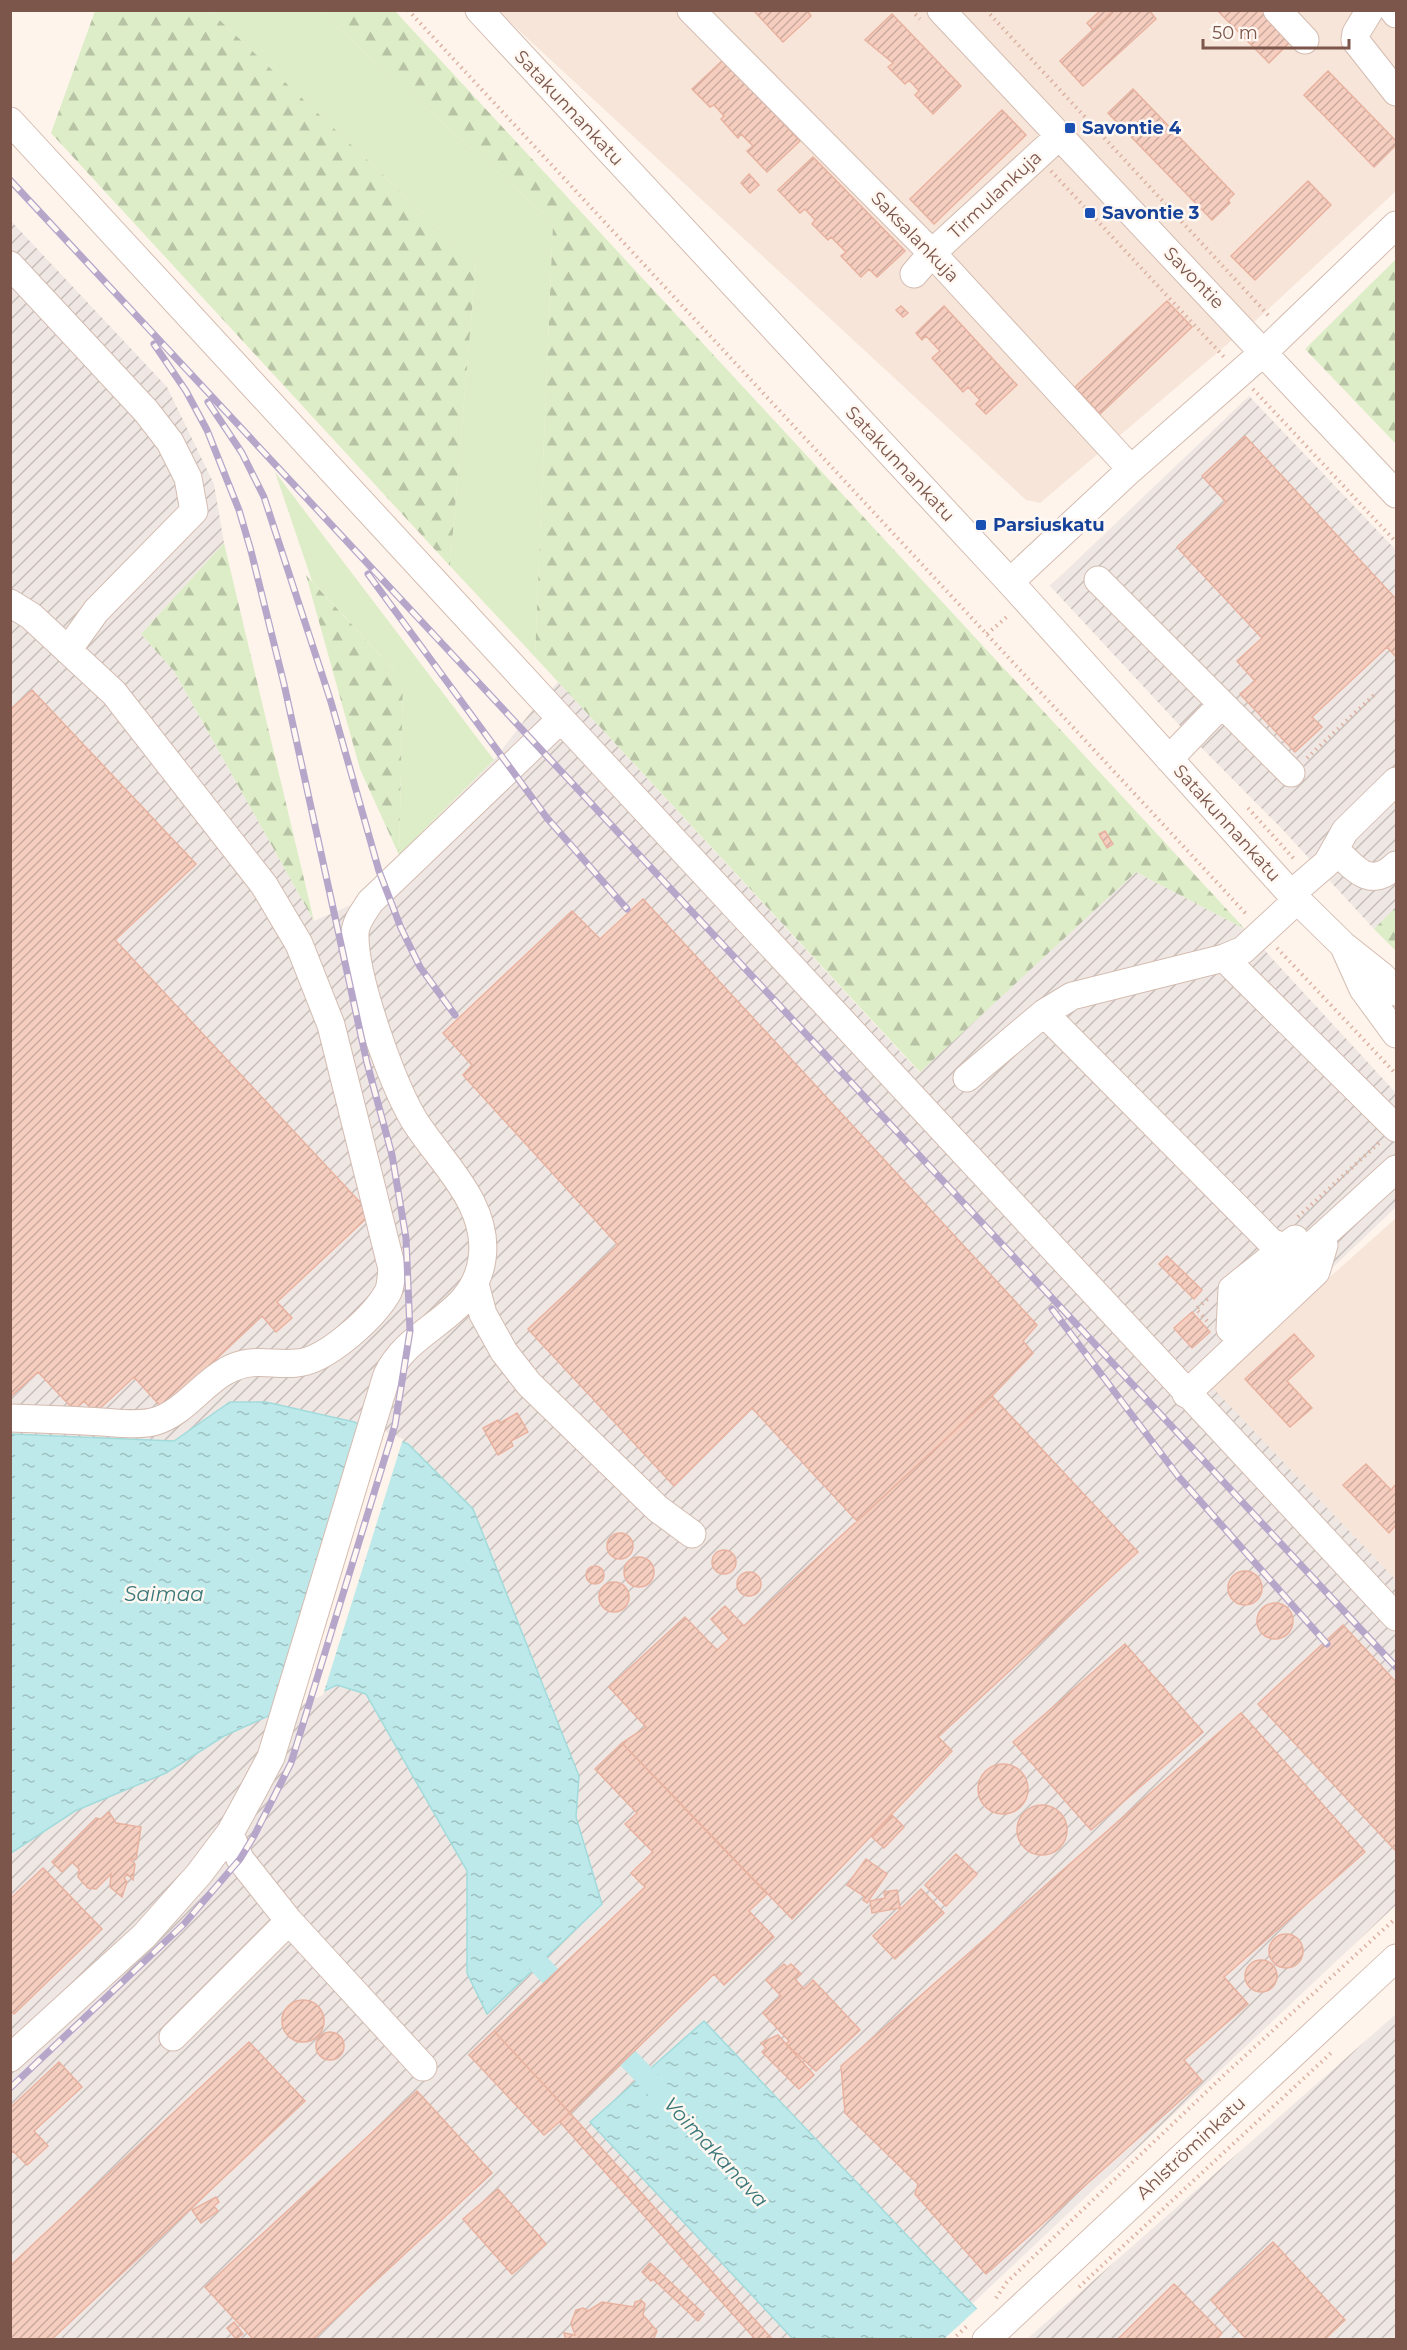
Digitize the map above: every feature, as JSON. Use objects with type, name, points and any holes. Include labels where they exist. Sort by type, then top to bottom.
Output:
[{"type":"street","name":"Satakunnankatu","points":[[479,10],[1010,582],[1294,897],[1343,945],[1382,976],[1396,992]]},
{"type":"street","name":"Saksalankuja","points":[[691,10],[932,253],[1131,469]]},
{"type":"street","points":[[1277,10],[1305,40]]},
{"type":"street","points":[[1371,10],[1356,33],[1355,40],[1396,92]]},
{"type":"street","points":[[1393,10],[1396,14]]},
{"type":"street","name":"Savontie","points":[[940,15],[1049,145],[1274,342],[1396,494]]},
{"type":"street","points":[[10,121],[1186,1394],[1396,1617]]},
{"type":"street","name":"Tirmulankuja","points":[[914,274],[932,253],[1049,145]]},
{"type":"street","points":[[1010,582],[1131,469],[1240,374],[1396,225]]},
{"type":"street","points":[[10,265],[139,403],[170,442],[188,478],[194,511],[96,611],[68,650]]},
{"type":"street","points":[[1098,580],[1291,773]]},
{"type":"street","points":[[10,603],[32,616],[114,693],[264,885],[300,944],[330,1025],[392,1269],[388,1290],[370,1314],[328,1351],[302,1362],[255,1362],[228,1369],[203,1386],[173,1413],[156,1421],[133,1423],[10,1418]]},
{"type":"street","points":[[1168,759],[1222,704]]},
{"type":"street","points":[[10,2058],[144,1936],[199,1874],[230,1833],[271,1756],[387,1375],[396,1357],[461,1304],[475,1284],[482,1260],[483,1235],[480,1224],[472,1202],[415,1122],[401,1097],[377,1031],[357,957],[355,932],[370,902],[561,719]]},
{"type":"street","points":[[967,1078],[1044,1012],[1072,996],[1224,957],[1243,950],[1263,933],[1327,863],[1345,831],[1396,781]]},
{"type":"street","points":[[1335,849],[1365,875],[1376,878],[1387,874],[1396,865]]},
{"type":"street","name":"Satakunnankatu","points":[[1343,945],[1363,989],[1396,1034]]},
{"type":"street","points":[[1224,957],[1391,1123]]},
{"type":"street","points":[[1044,1012],[1256,1228],[1271,1242],[1302,1254]]},
{"type":"street","points":[[1228,1353],[1230,1319],[1328,1233],[1396,1169]]},
{"type":"street","points":[[1186,1394],[1316,1272],[1292,1239],[1328,1233]]},
{"type":"street","points":[[475,1284],[483,1314],[504,1352],[529,1384],[658,1509],[692,1534]]},
{"type":"street","points":[[230,1833],[240,1859],[289,1921],[423,2067]]},
{"type":"street","points":[[173,2037],[289,1921]]},
{"type":"street","name":"Ahlströminkatu","points":[[986,2340],[1000,2311],[1396,1958]]},
{"type":"path","points":[[408,10],[484,95],[1396,1074]]},
{"type":"path","points":[[911,10],[940,15]]},
{"type":"path","points":[[986,10],[1274,342]]},
{"type":"path","points":[[1049,145],[1045,165],[1396,542]]},
{"type":"path","points":[[1291,773],[1374,695]]},
{"type":"path","points":[[1000,2311],[1007,2282],[1224,2075],[1396,1918]]},
{"type":"path","points":[[1073,2292],[1096,2274],[1337,2047]]},
{"type":"shaded area","points":[[498,11],[1396,11],[1396,191],[1263,314],[1040,503],[1026,500]]},
{"type":"shaded area","points":[[11,221],[167,387],[214,484],[224,543],[141,634],[174,671],[314,921],[351,905],[494,760],[533,709],[558,682],[919,1072],[1136,872],[1245,929],[1396,1093],[1396,1207],[1210,1385],[1396,1580],[1396,1905],[972,2304],[704,2021],[591,2123],[793,2339],[11,2339],[11,1853],[75,1811],[166,1773],[224,1736],[337,1685],[366,1694],[467,1871],[469,1920],[486,2013],[602,1904],[576,1817],[579,1776],[266,1402],[230,1402],[174,1441],[11,1434]]},
{"type":"shaded area","points":[[1249,396],[1396,550],[1396,907],[1374,929],[1283,830],[1182,728],[1050,586]]},
{"type":"shaded area","points":[[1396,1218],[1396,1580],[1209,1385]]},
{"type":"shaded area","points":[[1396,2014],[1396,2339],[1027,2339]]},
{"type":"green space","points":[[95,11],[210,11],[476,263],[450,566],[51,133]]},
{"type":"green space","points":[[210,11],[319,11],[553,222],[535,657],[450,566],[476,263]]},
{"type":"green space","points":[[319,11],[395,11],[1245,929],[1136,872],[920,1072],[535,657],[553,222]]},
{"type":"green space","points":[[1396,259],[1396,444],[1305,349]]},
{"type":"green space","points":[[275,472],[494,760],[399,855],[403,680],[312,581]]},
{"type":"green space","points":[[224,543],[314,921],[174,671],[141,634]]},
{"type":"green space","points":[[306,575],[403,680],[399,855],[360,769]]},
{"type":"green space","points":[[1396,907],[1396,951],[1374,929]]},
{"type":"water","name":"Saimaa","points":[[230,1402],[266,1402],[354,1422],[408,1444],[473,1509],[579,1776],[576,1817],[602,1904],[487,2014],[467,1973],[467,1871],[366,1694],[337,1685],[224,1736],[166,1773],[75,1811],[11,1853],[11,1434],[174,1441]]},
{"type":"water","points":[[704,2021],[1005,2339],[793,2339],[590,2122]]},
{"type":"pier","points":[[363,1422],[403,1439],[323,1695],[270,1719]]},
{"type":"pier","points":[[979,2307],[1008,2340],[944,2339]]},
{"type":"building","points":[[757,10],[807,10],[811,16],[783,42],[755,12]]},
{"type":"building","points":[[1101,10],[1114,10],[1093,30],[1087,23]]},
{"type":"building","points":[[1114,10],[1149,10],[1156,19],[1083,86],[1060,61]]},
{"type":"building","points":[[1217,10],[1263,10],[1292,40],[1269,63]]},
{"type":"building","points":[[892,14],[961,86],[933,114],[915,95],[919,91],[909,80],[905,84],[888,67],[893,63],[865,40]]},
{"type":"building","points":[[723,60],[800,141],[767,172],[747,151],[753,146],[741,134],[738,138],[721,119],[724,116],[714,105],[710,107],[692,89]]},
{"type":"building","points":[[1328,71],[1396,141],[1396,145],[1374,167],[1304,95]]},
{"type":"building","points":[[1133,89],[1234,194],[1228,200],[1230,203],[1212,220],[1108,113]]},
{"type":"building","points":[[1002,110],[1026,135],[934,224],[910,199]]},
{"type":"building","points":[[813,157],[905,251],[877,277],[869,269],[861,277],[841,256],[846,252],[831,237],[828,240],[812,224],[815,220],[805,209],[800,213],[778,190]]},
{"type":"building","points":[[749,174],[759,185],[750,193],[741,183]]},
{"type":"building","points":[[1308,181],[1331,205],[1255,280],[1231,256]]},
{"type":"building","points":[[1167,301],[1192,327],[1100,414],[1075,387]]},
{"type":"building","points":[[901,306],[908,313],[903,317],[896,310]]},
{"type":"building","points":[[944,306],[1017,385],[986,414],[976,404],[980,400],[968,387],[963,392],[932,358],[940,351],[926,336],[922,340],[916,333]]},
{"type":"building","points":[[1245,436],[1396,599],[1396,657],[1387,647],[1312,717],[1322,727],[1295,752],[1240,694],[1255,681],[1237,661],[1262,638],[1177,547],[1226,502],[1202,476]]},
{"type":"building","points":[[32,690],[196,864],[115,940],[371,1214],[277,1302],[292,1318],[276,1332],[262,1316],[163,1409],[134,1377],[95,1413],[84,1401],[74,1410],[38,1372],[10,1397],[10,710]]},
{"type":"building","points":[[1105,831],[1113,844],[1107,848],[1099,834]]},
{"type":"building","points":[[643,899],[1037,1325],[1023,1341],[1033,1353],[992,1396],[857,1521],[752,1408],[674,1486],[528,1329],[618,1245],[463,1075],[472,1065],[443,1033],[572,911],[600,939]]},
{"type":"building","points":[[1167,1256],[1202,1290],[1194,1299],[1159,1264]]},
{"type":"building","points":[[1192,1312],[1210,1332],[1192,1348],[1174,1328]]},
{"type":"building","points":[[1294,1334],[1314,1356],[1287,1381],[1312,1408],[1290,1427],[1245,1379]]},
{"type":"building","points":[[992,1396],[1138,1552],[938,1737],[952,1751],[792,1919],[622,1743],[646,1727],[609,1687],[685,1617],[717,1650],[729,1639],[711,1619],[725,1606],[744,1626]]},
{"type":"building","points":[[517,1413],[528,1432],[511,1441],[513,1446],[498,1455],[483,1428],[498,1420],[500,1423]]},
{"type":"building","points":[[1366,1464],[1391,1490],[1396,1484],[1396,1525],[1389,1533],[1343,1485]]},
{"type":"building","points":[[620,1533],[629,1537],[633,1546],[629,1555],[620,1559],[611,1555],[607,1546],[611,1537]]},
{"type":"building","points":[[724,1550],[729,1551],[735,1557],[735,1567],[729,1573],[724,1574],[719,1573],[713,1567],[712,1562],[713,1557],[719,1551]]},
{"type":"building","points":[[639,1557],[649,1562],[654,1572],[649,1582],[639,1587],[629,1582],[624,1572],[629,1562]]},
{"type":"building","points":[[595,1566],[601,1569],[604,1575],[601,1581],[595,1584],[589,1581],[586,1575],[589,1569]]},
{"type":"building","points":[[1245,1571],[1257,1576],[1262,1588],[1257,1600],[1245,1605],[1233,1600],[1228,1588],[1233,1576]]},
{"type":"building","points":[[749,1572],[758,1575],[761,1584],[758,1593],[749,1596],[740,1593],[737,1584],[740,1575]]},
{"type":"building","points":[[614,1582],[620,1583],[628,1591],[628,1603],[620,1611],[614,1612],[608,1611],[600,1603],[599,1597],[600,1591],[608,1583]]},
{"type":"building","points":[[1275,1603],[1288,1608],[1293,1621],[1288,1634],[1275,1639],[1262,1634],[1257,1621],[1262,1608]]},
{"type":"building","points":[[1343,1625],[1396,1682],[1396,1851],[1258,1704]]},
{"type":"building","points":[[1125,1644],[1203,1732],[1091,1830],[1013,1742]]},
{"type":"building","points":[[1241,1713],[1365,1852],[1224,1977],[1248,2004],[1184,2060],[1202,2081],[986,2274],[915,2194],[918,2184],[845,2113],[841,2066]]},
{"type":"building","points":[[622,1743],[767,1894],[749,1911],[774,1937],[724,1985],[714,1974],[570,2113],[494,2031],[645,1887],[631,1873],[653,1852],[625,1824],[637,1813],[595,1769]]},
{"type":"building","points":[[1003,1764],[1012,1766],[1023,1775],[1028,1789],[1026,1798],[1017,1809],[1003,1814],[994,1812],[983,1803],[978,1789],[980,1780],[989,1769]]},
{"type":"building","points":[[1042,1805],[1051,1807],[1062,1816],[1067,1830],[1065,1839],[1056,1850],[1042,1855],[1033,1853],[1022,1844],[1017,1830],[1019,1821],[1028,1810]]},
{"type":"building","points":[[109,1812],[116,1823],[141,1827],[136,1859],[130,1859],[135,1864],[133,1880],[127,1874],[124,1878],[127,1882],[122,1897],[110,1887],[111,1874],[96,1889],[88,1888],[78,1877],[79,1869],[72,1862],[62,1872],[52,1862],[96,1818],[101,1819]]},
{"type":"building","points":[[892,1815],[904,1827],[884,1848],[872,1837]]},
{"type":"building","points":[[956,1854],[977,1874],[946,1906],[925,1885]]},
{"type":"building","points":[[866,1859],[887,1874],[867,1903],[863,1900],[865,1897],[847,1885]]},
{"type":"building","points":[[43,1868],[102,1929],[14,2014],[10,2010],[10,1899]]},
{"type":"building","points":[[921,1889],[944,1913],[895,1959],[873,1936]]},
{"type":"building","points":[[897,1890],[900,1908],[872,1913],[870,1901],[885,1898],[884,1892]]},
{"type":"building","points":[[1286,1934],[1298,1939],[1303,1951],[1298,1963],[1286,1968],[1274,1963],[1269,1951],[1274,1939]]},
{"type":"building","points":[[1261,1960],[1272,1965],[1277,1976],[1272,1987],[1261,1992],[1250,1987],[1245,1976],[1250,1965]]},
{"type":"building","points":[[784,1964],[787,1967],[791,1964],[801,1974],[795,1979],[804,1989],[813,1980],[860,2030],[816,2071],[786,2044],[789,2041],[763,2013],[781,1996],[766,1980]]},
{"type":"building","points":[[303,2000],[311,2001],[318,2006],[323,2013],[323,2029],[318,2036],[311,2041],[303,2042],[295,2041],[288,2036],[283,2029],[282,2021],[283,2013],[288,2006],[295,2001]]},
{"type":"building","points":[[494,2031],[570,2113],[544,2135],[469,2055]]},
{"type":"building","points":[[330,2032],[340,2036],[344,2046],[340,2056],[330,2060],[320,2056],[316,2046],[320,2036]]},
{"type":"building","points":[[778,2035],[814,2075],[799,2089],[762,2052],[766,2048],[761,2043]]},
{"type":"building","points":[[249,2042],[305,2101],[51,2340],[10,2340],[10,2266]]},
{"type":"building","points":[[59,2062],[82,2087],[34,2131],[48,2146],[27,2165],[13,2151],[10,2154],[10,2108]]},
{"type":"building","points":[[417,2091],[492,2173],[312,2340],[254,2340],[205,2287]]},
{"type":"building","points":[[570,2113],[773,2340],[756,2340],[560,2122]]},
{"type":"building","points":[[498,2189],[546,2244],[512,2274],[463,2219]]},
{"type":"building","points":[[216,2197],[219,2202],[214,2206],[218,2211],[201,2223],[192,2210]]},
{"type":"building","points":[[1273,2242],[1345,2320],[1324,2340],[1247,2340],[1211,2300]]},
{"type":"building","points":[[650,2263],[704,2314],[698,2321],[653,2279],[651,2281],[642,2272]]},
{"type":"building","points":[[1174,2284],[1222,2333],[1216,2340],[1117,2340]]},
{"type":"building","points":[[641,2300],[645,2304],[643,2315],[657,2331],[653,2340],[566,2340],[564,2333],[575,2335],[571,2323],[576,2310],[583,2308],[588,2311],[602,2302],[634,2307],[635,2302]]},
{"type":"building","points":[[234,2322],[243,2334],[236,2339],[227,2328]]},
{"type":"waterway","name":"Voimakanava","points":[[539,1964],[569,1996]]},
{"type":"waterway","name":"Voimakanava","points":[[607,2036],[662,2094]]},
{"type":"railway","points":[[10,180],[1396,1667]]},
{"type":"railway","points":[[10,2088],[184,1924],[240,1859],[254,1836],[291,1763],[395,1425],[410,1331],[406,1238],[392,1155],[367,1063],[284,684],[251,551],[239,510],[207,430],[186,391],[154,344]]},
{"type":"railway","points":[[208,402],[242,453],[264,497],[331,702],[379,871],[401,928],[420,967],[455,1015]]},
{"type":"railway","points":[[368,574],[547,818],[627,909]]},
{"type":"railway","points":[[1052,1309],[1178,1476],[1327,1644]]},
{"type":"place","name":"Savontie 4","points":[[1070,128]]},
{"type":"place","name":"Savontie 3","points":[[1090,213]]},
{"type":"place","name":"Parsiuskatu","points":[[981,525]]}]
